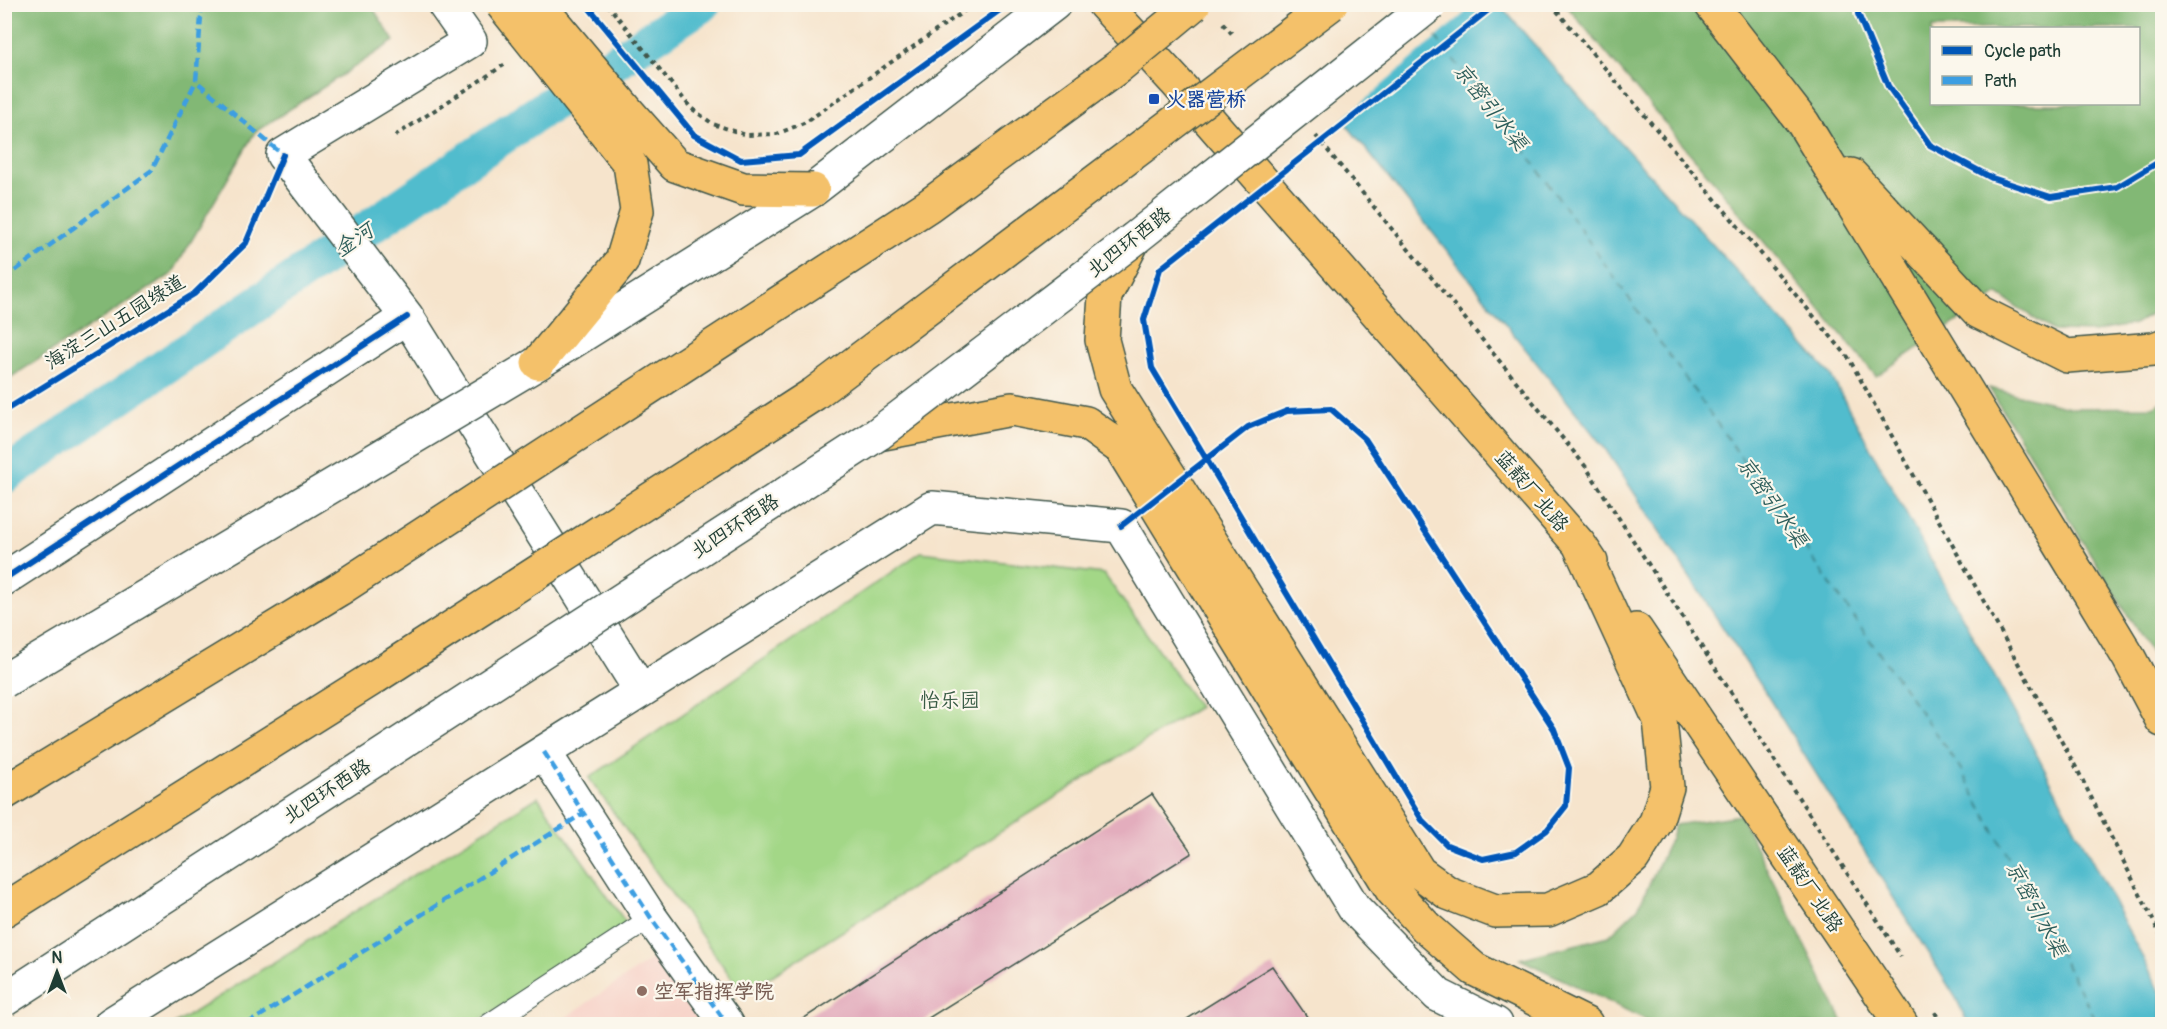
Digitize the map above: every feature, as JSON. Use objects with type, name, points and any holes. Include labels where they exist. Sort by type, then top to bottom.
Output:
[{"type":"highway","points":[[502,4],[630,164],[637,211],[622,261],[538,363]]},
{"type":"highway","points":[[538,4],[675,165],[743,189],[813,190]]},
{"type":"highway","name":"蓝靛厂北路","points":[[1104,4],[1579,544],[1900,1024]]},
{"type":"highway","points":[[4,793],[341,588],[928,206],[1118,67],[1194,4]]},
{"type":"highway","points":[[4,910],[375,677],[814,394],[1331,4]]},
{"type":"highway","points":[[1711,4],[1803,123],[1979,312],[2067,356],[2154,349],[2163,345]]},
{"type":"highway","points":[[1803,123],[2064,549],[2163,720]]},
{"type":"highway","points":[[1134,239],[1105,296],[1102,340],[1115,389],[1419,872],[1448,893],[1495,911],[1548,910],[1599,888],[1633,858],[1656,822],[1666,787],[1660,720],[1579,544]]},
{"type":"highway","points":[[878,434],[1012,409],[1086,423],[1121,448],[1392,890],[1426,927],[1474,969],[1586,1024]]},
{"type":"street","points":[[444,4],[470,41],[283,155],[407,317],[641,692]]},
{"type":"street","points":[[4,681],[538,363],[813,190],[1054,4]]},
{"type":"street","name":"北四环西路","points":[[4,1000],[878,434],[1134,239],[1431,4]]},
{"type":"street","points":[[4,579],[407,317]]},
{"type":"street","points":[[111,1024],[932,508],[1121,526],[1354,908],[1438,995],[1497,1024]]},
{"type":"street","points":[[544,752],[651,918],[728,1024]]},
{"type":"lane","points":[[489,1024],[651,918]]},
{"type":"path","points":[[586,4],[593,13]]},
{"type":"path","points":[[577,17],[596,4]]},
{"type":"path","points":[[607,4],[691,108],[713,124],[746,135],[777,134],[806,122],[974,4]]},
{"type":"path","points":[[1551,4],[1848,357],[2078,771],[2163,939]]},
{"type":"path","points":[[394,136],[510,61]]},
{"type":"path","points":[[1318,144],[1328,137]]},
{"type":"shaded area","name":"空军指挥学院","points":[[655,957],[701,1024],[556,1024]]},
{"type":"green space","points":[[5,4],[371,5],[394,41],[255,132],[172,274],[5,381]]},
{"type":"green space","points":[[1566,5],[2162,5],[2162,308],[2135,324],[2094,332],[2053,331],[1998,294],[1876,376]]},
{"type":"green space","points":[[1989,388],[2074,408],[2153,407],[2162,402],[2162,671]]},
{"type":"green space","name":"怡乐园","points":[[921,552],[1104,574],[1199,707],[743,994],[589,778]]},
{"type":"green space","points":[[538,797],[629,927],[474,1024],[175,1024]]},
{"type":"green space","points":[[1740,815],[1844,1024],[1655,1024],[1520,959],[1609,936],[1638,908],[1675,825]]},
{"type":"water","name":"京密引水渠","points":[[1251,5],[1500,5],[1599,119],[1830,374],[2025,732],[2162,995],[2162,1024],[1968,1024],[1956,998],[1760,684],[1606,450]]},
{"type":"pier","points":[[1248,4],[1474,5],[1341,121]]},
{"type":"building","points":[[1152,794],[1192,853],[919,1024],[795,1024]]},
{"type":"building","points":[[1272,966],[1312,1024],[1179,1024]]},
{"type":"waterway","name":"金河","points":[[4,476],[527,120],[703,4]]},
{"type":"ferry route","points":[[1427,26],[1516,138],[1960,768],[2098,1024]]},
{"type":"marked path","points":[[202,4],[196,81],[283,155]]},
{"type":"marked path","points":[[4,279],[152,170],[196,81]]},
{"type":"marked path","points":[[544,752],[651,918],[727,1024]]},
{"type":"marked path","points":[[247,1024],[584,813]]},
{"type":"cycle path","points":[[586,4],[694,135],[741,160],[799,155],[1008,4]]},
{"type":"cycle path","points":[[1121,526],[1248,427],[1287,411],[1331,409],[1365,439],[1554,729],[1569,768],[1566,806],[1547,830],[1516,852],[1483,859],[1447,845],[1422,820],[1152,368],[1144,320],[1160,269],[1496,4]]},
{"type":"cycle path","points":[[1858,4],[1858,14],[1888,86],[1930,145],[1992,178],[2051,197],[2117,187],[2162,160]]},
{"type":"cycle path","name":"海淀三山五园绿道","points":[[4,411],[194,294],[246,243],[283,155]]},
{"type":"cycle path","points":[[4,579],[407,317]]},
{"type":"place","name":"火器营桥","points":[[1154,99]]},
{"type":"place","name":"空军指挥学院","points":[[642,991]]}]
